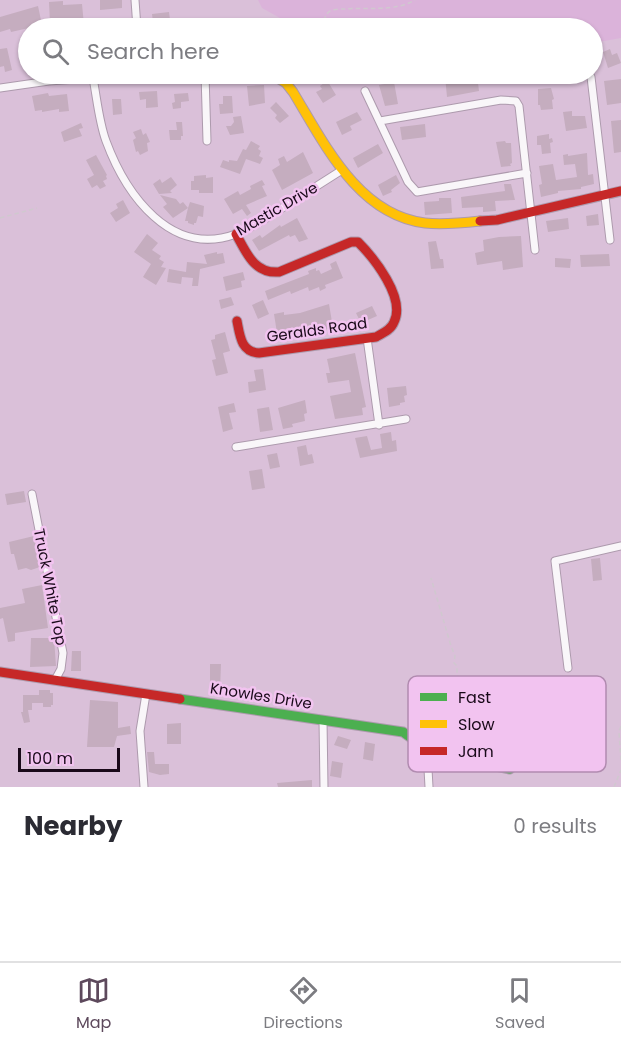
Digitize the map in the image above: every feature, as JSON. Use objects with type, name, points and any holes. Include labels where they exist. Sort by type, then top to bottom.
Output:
[{"type":"street","points":[[135,0],[136,18]]},
{"type":"street","points":[[0,88],[28,84]]},
{"type":"street","name":"Mastic Drive","points":[[94,84],[105,140],[119,172],[138,199],[158,220],[179,235],[194,239],[214,240],[236,234],[255,225],[342,170]]},
{"type":"street","points":[[205,84],[207,141]]},
{"type":"street","points":[[287,84],[342,170],[360,189],[397,216],[424,224],[478,222],[531,213],[621,191]]},
{"type":"street","points":[[592,84],[610,240]]},
{"type":"street","points":[[365,91],[408,182],[417,192],[527,173]]},
{"type":"street","points":[[380,121],[512,99],[519,106],[535,250]]},
{"type":"street","name":"Geralds Road","points":[[236,234],[255,266],[268,273],[279,272],[351,242],[359,243],[387,278],[397,300],[396,315],[390,327],[381,334],[367,338],[254,353],[243,347],[237,321]]},
{"type":"street","points":[[367,338],[379,424]]},
{"type":"street","points":[[236,447],[406,419]]},
{"type":"street","name":"Truck White Top","points":[[32,494],[63,653],[61,669],[55,680]]},
{"type":"street","points":[[568,668],[555,561],[621,546]]},
{"type":"street","name":"Knowles Drive","points":[[0,672],[403,732],[408,736]]},
{"type":"street","points":[[144,787],[140,731],[146,694]]},
{"type":"street","points":[[323,720],[324,787]]},
{"type":"street","points":[[428,772],[429,787]]},
{"type":"path","points":[[326,18],[332,10],[392,8],[415,0]]},
{"type":"path","points":[[0,218],[37,208]]},
{"type":"path","points":[[431,578],[455,656],[454,663],[457,666],[458,676]]},
{"type":"path","points":[[621,726],[619,732],[621,761]]},
{"type":"path","points":[[403,732],[408,731]]},
{"type":"path","points":[[614,787],[621,770]]},
{"type":"shaded area","points":[[258,0],[621,0],[621,38],[603,41],[603,18],[280,18],[262,8]]},
{"type":"building","points":[[100,0],[122,0],[122,8],[100,10]]},
{"type":"building","points":[[63,1],[63,5],[82,4],[83,18],[50,18],[49,2]]},
{"type":"building","points":[[38,6],[41,18],[18,18],[18,30],[11,32],[10,29],[0,32],[0,17]]},
{"type":"building","points":[[169,12],[170,18],[152,18],[152,14]]},
{"type":"building","points":[[7,48],[12,70],[5,72],[4,66],[0,67],[0,49]]},
{"type":"building","points":[[610,49],[612,55],[617,53],[621,63],[608,68],[603,52]]},
{"type":"building","points":[[621,79],[621,103],[607,105],[604,81]]},
{"type":"building","points":[[329,84],[336,95],[323,103],[316,92],[322,89],[320,86]]},
{"type":"building","points":[[394,84],[398,104],[385,106],[379,85]]},
{"type":"building","points":[[446,84],[478,84],[479,91],[447,97]]},
{"type":"building","points":[[264,85],[265,103],[249,106],[247,86]]},
{"type":"building","points":[[551,88],[554,99],[552,100],[553,109],[541,110],[538,105],[538,89]]},
{"type":"building","points":[[157,91],[158,107],[146,108],[146,99],[140,100],[139,92]]},
{"type":"building","points":[[48,93],[49,96],[67,94],[69,111],[59,112],[59,109],[35,111],[32,96]]},
{"type":"building","points":[[188,93],[189,101],[181,102],[181,108],[173,109],[174,94]]},
{"type":"building","points":[[223,96],[232,96],[233,113],[220,114],[219,104],[223,104]]},
{"type":"building","points":[[112,99],[121,99],[122,114],[113,115]]},
{"type":"building","points":[[276,102],[289,116],[280,123],[275,118],[277,115],[270,108]]},
{"type":"building","points":[[572,111],[572,116],[585,116],[587,128],[566,131],[563,112]]},
{"type":"building","points":[[357,112],[362,120],[350,126],[352,130],[342,135],[336,122]]},
{"type":"building","points":[[241,116],[244,133],[230,135],[226,126],[231,126],[234,122],[233,117]]},
{"type":"building","points":[[621,120],[621,152],[614,153],[611,121]]},
{"type":"building","points":[[176,122],[182,122],[183,136],[181,140],[170,140],[169,130],[177,130]]},
{"type":"building","points":[[81,123],[83,128],[79,129],[82,136],[64,142],[61,132]]},
{"type":"building","points":[[425,124],[426,137],[402,140],[400,127]]},
{"type":"building","points":[[141,129],[143,135],[146,133],[150,142],[147,143],[148,151],[140,155],[138,151],[136,152],[133,140],[136,138],[133,132]]},
{"type":"building","points":[[549,134],[549,139],[552,138],[553,142],[550,143],[551,153],[542,154],[541,145],[537,145],[537,136]]},
{"type":"building","points":[[251,141],[260,146],[259,156],[263,158],[260,164],[246,159],[240,174],[220,167],[223,160],[237,161],[243,149],[246,150]]},
{"type":"building","points":[[496,142],[511,143],[512,163],[511,166],[501,167]]},
{"type":"building","points":[[378,144],[383,153],[358,168],[353,158]]},
{"type":"building","points":[[303,152],[313,173],[282,190],[272,170],[280,165],[278,159],[284,156],[287,162]]},
{"type":"building","points":[[587,153],[588,175],[593,174],[594,184],[541,197],[539,185],[542,184],[539,166],[553,164],[556,180],[577,177],[575,164],[564,165],[563,155]]},
{"type":"building","points":[[96,155],[107,175],[107,179],[103,181],[106,186],[100,189],[97,185],[92,188],[87,179],[94,175],[86,160]]},
{"type":"building","points":[[206,175],[206,178],[213,177],[213,193],[199,193],[199,190],[191,190],[191,181],[194,181],[194,176]]},
{"type":"building","points":[[396,175],[400,183],[391,190],[392,192],[383,196],[378,185]]},
{"type":"building","points":[[171,177],[177,185],[170,191],[172,193],[159,194],[153,184],[160,179],[162,183]]},
{"type":"building","points":[[262,180],[267,196],[246,205],[251,213],[247,216],[242,209],[233,214],[224,199],[238,191],[240,195],[251,189],[250,186]]},
{"type":"building","points":[[504,184],[511,184],[515,200],[495,201],[496,211],[483,212],[483,207],[462,208],[461,197],[505,191]]},
{"type":"building","points":[[160,195],[176,199],[180,204],[183,202],[188,208],[173,218],[163,207],[167,204]]},
{"type":"building","points":[[439,198],[451,198],[452,213],[425,215],[424,202],[439,201]]},
{"type":"building","points":[[123,200],[130,213],[116,222],[110,213],[118,208],[116,204]]},
{"type":"building","points":[[190,202],[204,206],[203,217],[198,216],[194,225],[185,221]]},
{"type":"building","points":[[598,214],[599,225],[587,226],[586,216]]},
{"type":"building","points":[[297,218],[308,239],[299,242],[295,235],[290,237],[289,235],[259,251],[252,240],[260,235],[262,238],[280,225],[281,227]]},
{"type":"building","points":[[568,218],[569,229],[548,232],[546,221]]},
{"type":"building","points":[[147,234],[158,243],[152,250],[161,256],[159,259],[164,262],[161,267],[166,268],[156,285],[143,277],[151,264],[134,252]]},
{"type":"building","points":[[521,236],[523,267],[503,270],[502,261],[477,265],[475,253],[484,251],[483,240]]},
{"type":"building","points":[[436,241],[444,268],[431,269],[428,242]]},
{"type":"building","points":[[217,252],[217,254],[223,253],[225,263],[200,269],[198,286],[192,286],[193,278],[182,277],[181,284],[167,282],[169,269],[186,272],[187,262],[207,264],[204,255]]},
{"type":"building","points":[[609,254],[610,266],[581,267],[580,255]]},
{"type":"building","points":[[555,258],[571,259],[570,268],[555,267]]},
{"type":"building","points":[[336,261],[343,278],[325,285],[326,288],[320,291],[319,287],[309,291],[308,287],[268,300],[265,291],[309,274],[308,271],[316,268],[316,271],[319,270],[321,274],[332,269],[330,264]]},
{"type":"building","points":[[243,272],[245,280],[241,281],[242,287],[226,291],[223,277]]},
{"type":"building","points":[[231,297],[234,305],[221,309],[219,300]]},
{"type":"building","points":[[263,300],[269,314],[258,319],[252,305]]},
{"type":"building","points":[[329,304],[333,328],[323,330],[322,325],[311,326],[312,333],[304,334],[303,328],[277,333],[274,314],[300,313]]},
{"type":"building","points":[[372,306],[377,316],[361,323],[356,313]]},
{"type":"building","points":[[225,332],[230,351],[223,353],[228,373],[216,376],[212,360],[216,359],[211,340],[215,339],[215,335]]},
{"type":"building","points":[[355,353],[366,407],[362,408],[363,415],[335,419],[330,396],[351,392],[349,380],[328,383],[326,373],[330,373],[327,359]]},
{"type":"building","points":[[263,369],[266,390],[249,393],[248,382],[256,381],[254,370]]},
{"type":"building","points":[[406,386],[405,402],[389,407],[387,388]]},
{"type":"building","points":[[305,400],[307,413],[304,414],[305,421],[283,429],[278,408]]},
{"type":"building","points":[[234,403],[236,412],[229,413],[233,429],[223,432],[218,407]]},
{"type":"building","points":[[269,407],[273,430],[260,432],[257,409]]},
{"type":"building","points":[[391,432],[392,441],[396,440],[397,451],[360,458],[355,438],[367,436],[371,450],[382,448],[380,434]]},
{"type":"building","points":[[306,445],[308,455],[312,454],[314,463],[300,466],[297,447]]},
{"type":"building","points":[[277,453],[280,467],[270,469],[267,455]]},
{"type":"building","points":[[262,469],[265,488],[252,490],[249,471]]},
{"type":"building","points":[[24,491],[26,502],[7,505],[5,494]]},
{"type":"building","points":[[34,536],[40,567],[18,570],[9,542]]},
{"type":"building","points":[[600,558],[602,580],[593,581],[591,559]]},
{"type":"building","points":[[42,585],[48,628],[15,633],[15,641],[8,642],[3,618],[0,619],[0,608],[25,603],[22,589]]},
{"type":"building","points":[[31,638],[54,638],[56,666],[30,667]]},
{"type":"building","points":[[72,651],[81,651],[81,671],[71,671]]},
{"type":"building","points":[[210,664],[221,664],[220,691],[210,691]]},
{"type":"building","points":[[39,690],[50,690],[50,693],[53,693],[53,705],[43,707],[43,703],[32,703],[32,710],[28,710],[30,722],[24,723],[21,712],[23,712],[23,695],[39,695]]},
{"type":"building","points":[[90,700],[118,702],[118,728],[130,726],[131,734],[117,736],[114,747],[87,747]]},
{"type":"building","points":[[181,723],[181,744],[167,744],[167,724]]},
{"type":"building","points":[[338,736],[351,740],[347,749],[334,745]]},
{"type":"building","points":[[365,742],[375,744],[373,761],[363,759]]},
{"type":"building","points":[[147,752],[154,752],[155,764],[169,764],[169,774],[160,775],[149,772]]},
{"type":"building","points":[[332,761],[343,763],[341,778],[330,776]]},
{"type":"building","points":[[312,780],[312,787],[278,787],[277,783]]},
{"type":"traffic: fast","points":[[180,699],[403,732],[408,736]]},
{"type":"traffic: slow","points":[[287,84],[346,174],[380,206],[401,217],[425,223],[480,221]]},
{"type":"traffic: jam","points":[[480,221],[497,220],[621,191]]},
{"type":"traffic: jam","points":[[236,234],[243,248],[257,266],[270,272],[279,272],[351,242],[358,242],[380,268],[392,290],[397,312],[391,327],[376,337],[259,353],[248,350],[242,342],[237,321]]},
{"type":"traffic: jam","points":[[0,672],[180,699]]}]
